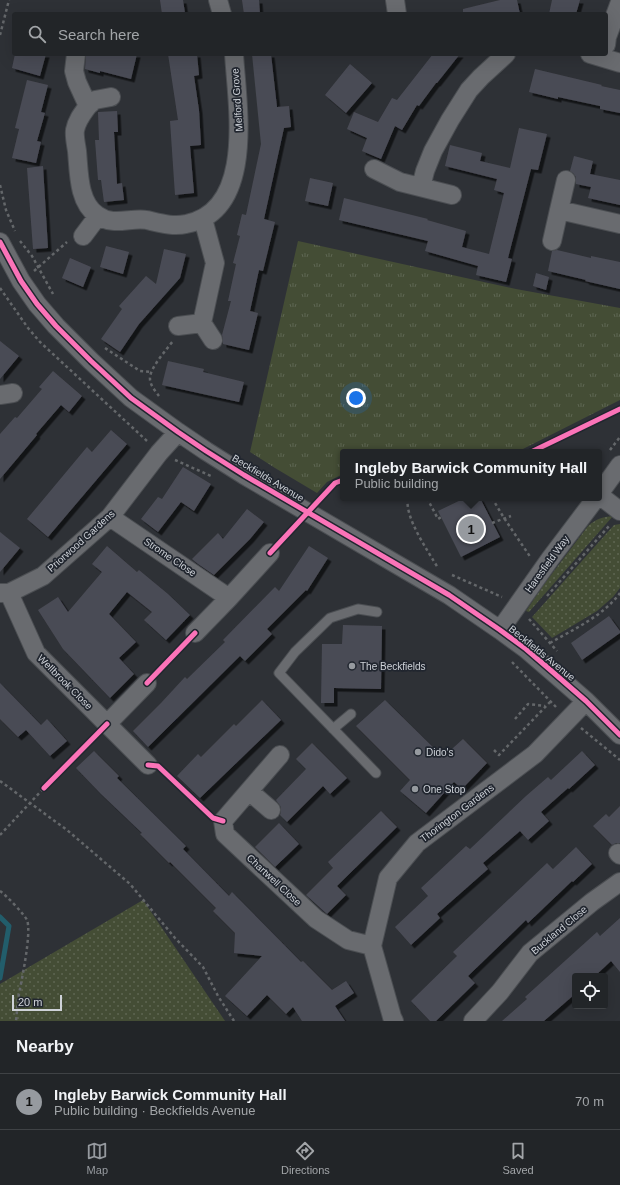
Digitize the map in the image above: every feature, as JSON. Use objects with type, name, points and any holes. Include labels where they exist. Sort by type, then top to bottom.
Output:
[{"type":"street","points":[[218,0],[221,12]]},
{"type":"street","points":[[395,0],[397,12]]},
{"type":"street","points":[[608,34],[620,2]]},
{"type":"street","points":[[76,56],[74,71],[77,82],[88,106]]},
{"type":"street","name":"Melford Grove","points":[[98,216],[117,222],[145,220],[171,225],[186,224],[203,219],[217,208],[226,195],[233,176],[239,133],[234,56]]},
{"type":"street","points":[[421,187],[432,151],[450,120],[469,90],[486,71],[504,56]]},
{"type":"street","points":[[82,236],[98,216],[90,208],[84,197],[80,179],[75,130],[79,117],[88,106],[95,100],[111,97]]},
{"type":"street","points":[[374,169],[400,182],[452,195]]},
{"type":"street","points":[[552,241],[566,180]]},
{"type":"street","points":[[559,210],[620,224]]},
{"type":"street","points":[[203,219],[215,263],[202,323],[213,340]]},
{"type":"street","name":"Beckfields Avenue","points":[[8,238],[21,281],[37,304],[56,326],[131,398],[178,432],[244,475],[449,595],[500,630],[526,649],[586,701],[620,735]]},
{"type":"street","points":[[178,326],[202,323]]},
{"type":"street","name":"Priorwood Gardens","points":[[5,593],[43,576],[110,517],[159,453],[178,432]]},
{"type":"street","points":[[602,490],[620,465]]},
{"type":"street","points":[[602,498],[615,518]]},
{"type":"street","name":"Haresfield Way","points":[[500,630],[508,598],[593,501]]},
{"type":"street","name":"Strome Close","points":[[110,517],[229,598]]},
{"type":"street","points":[[195,633],[270,553]]},
{"type":"street","name":"Wellbrook Close","points":[[5,593],[36,653],[148,765]]},
{"type":"street","points":[[107,724],[147,683]]},
{"type":"street","name":"Thorington Gardens","points":[[394,1021],[372,946],[388,878],[417,843],[535,754],[586,701]]},
{"type":"street","name":"Chartwell Close","points":[[280,755],[223,821],[225,834],[316,919],[348,940],[372,946]]},
{"type":"street","points":[[249,791],[271,810]]},
{"type":"street","name":"Buckland Close","points":[[473,1021],[500,992],[530,953],[592,902],[620,882]]},
{"type":"lane","points":[[376,612],[358,609],[330,618],[295,652],[279,673],[376,773]]},
{"type":"lane","points":[[334,729],[350,714]]},
{"type":"path","points":[[0,35],[9,0]]},
{"type":"path","points":[[0,185],[6,210],[8,238]]},
{"type":"path","points":[[21,281],[39,268],[70,239],[82,236]]},
{"type":"path","points":[[20,240],[39,268],[55,297]]},
{"type":"path","points":[[159,396],[150,380],[151,372],[178,335],[178,326]]},
{"type":"path","points":[[101,346],[140,371],[151,372]]},
{"type":"path","points":[[408,501],[407,509],[410,517],[439,569],[434,566]]},
{"type":"path","points":[[429,501],[438,519],[441,517]]},
{"type":"path","points":[[494,501],[531,558],[527,564]]},
{"type":"path","points":[[492,523],[511,516]]},
{"type":"path","points":[[543,600],[615,518]]},
{"type":"path","points":[[446,572],[508,598],[560,654]]},
{"type":"path","points":[[550,643],[582,625],[602,611],[615,600],[620,593]]},
{"type":"path","points":[[494,750],[499,755],[550,702]]},
{"type":"path","points":[[515,719],[528,704],[545,706]]},
{"type":"path","points":[[0,781],[67,830],[130,884],[175,938],[203,967],[218,996],[234,1021]]},
{"type":"path","points":[[0,835],[49,783]]},
{"type":"path","points":[[0,890],[27,920],[29,930],[16,1021]]},
{"type":"green space","points":[[298,241],[516,289],[620,308],[620,400],[523,449],[340,449],[340,476],[327,482],[317,493],[250,452]]},
{"type":"green space","points":[[613,516],[529,612],[526,611],[588,526],[599,519]]},
{"type":"green space","points":[[620,524],[620,588],[613,597],[597,611],[552,638],[532,617],[614,525]]},
{"type":"green space","points":[[143,900],[225,1021],[0,1021],[0,984]]},
{"type":"building","points":[[160,0],[183,0],[185,12],[162,12]]},
{"type":"building","points":[[242,0],[259,0],[260,12],[244,12]]},
{"type":"building","points":[[500,0],[517,0],[520,12],[463,12],[463,9]]},
{"type":"building","points":[[552,0],[580,0],[577,12],[549,12]]},
{"type":"building","points":[[15,56],[45,56],[40,76],[12,68]]},
{"type":"building","points":[[86,56],[137,56],[131,79],[100,71],[100,73],[85,69]]},
{"type":"building","points":[[168,56],[197,56],[199,75],[194,76],[199,110],[201,145],[190,146],[194,193],[175,195],[170,121],[178,120]]},
{"type":"building","points":[[252,56],[271,56],[277,107],[289,106],[291,127],[284,128],[264,219],[275,222],[263,271],[259,270],[250,311],[258,313],[249,350],[223,344],[222,335],[231,301],[228,301],[236,264],[233,263],[240,236],[237,235],[242,214],[246,215],[261,144]]},
{"type":"building","points":[[431,56],[458,56],[419,106],[417,105],[402,130],[395,126],[381,159],[362,151],[367,138],[347,129],[354,112],[378,122],[392,98],[397,100]]},
{"type":"building","points":[[350,64],[372,83],[346,113],[325,95]]},
{"type":"building","points":[[535,69],[620,90],[620,113],[600,109],[600,106],[558,97],[558,99],[529,92]]},
{"type":"building","points":[[27,80],[48,85],[41,112],[45,113],[37,141],[41,142],[36,163],[12,158],[19,129],[15,128]]},
{"type":"building","points":[[117,111],[118,132],[114,132],[117,184],[122,183],[124,200],[104,202],[101,180],[98,180],[95,140],[99,140],[98,112]]},
{"type":"building","points":[[519,128],[547,134],[538,170],[531,169],[508,258],[512,259],[506,282],[476,275],[478,266],[425,251],[428,241],[339,220],[344,198],[428,219],[427,220],[466,231],[462,247],[489,254],[504,193],[494,190],[497,179],[445,166],[450,145],[482,153],[480,161],[510,168]]},
{"type":"building","points":[[574,156],[593,161],[590,174],[620,180],[620,205],[588,198],[591,187],[576,184],[576,177],[570,171]]},
{"type":"building","points":[[43,166],[48,248],[33,249],[27,168]]},
{"type":"building","points":[[310,178],[333,183],[328,206],[305,201]]},
{"type":"building","points":[[106,246],[129,252],[123,274],[100,267]]},
{"type":"building","points":[[164,249],[186,254],[180,278],[139,324],[120,352],[101,339],[122,309],[119,306],[146,276],[156,284]]},
{"type":"building","points":[[557,250],[591,258],[591,256],[620,262],[620,289],[548,271],[552,251]]},
{"type":"building","points":[[70,258],[91,267],[83,287],[62,278]]},
{"type":"building","points":[[536,273],[549,277],[546,290],[533,286]]},
{"type":"building","points":[[0,341],[19,356],[0,379]]},
{"type":"building","points":[[168,361],[204,369],[203,372],[244,382],[239,402],[162,385]]},
{"type":"building","points":[[53,371],[82,396],[69,412],[61,405],[0,479],[0,434],[15,417],[17,418],[42,389],[39,387]]},
{"type":"building","points":[[111,430],[127,444],[48,537],[27,519],[87,447],[92,452]]},
{"type":"building","points":[[183,467],[211,484],[194,511],[181,502],[158,532],[141,519],[158,497],[162,499]]},
{"type":"building","points":[[459,501],[482,501],[500,537],[461,557],[438,511]]},
{"type":"building","points":[[247,509],[264,522],[250,539],[214,575],[192,559],[218,533],[223,539]]},
{"type":"building","points":[[0,532],[20,548],[0,572]]},
{"type":"building","points":[[107,546],[137,572],[139,570],[168,594],[190,615],[166,640],[144,620],[152,612],[127,592],[109,614],[136,642],[119,658],[134,674],[110,698],[63,649],[38,610],[58,597],[68,612],[102,572],[92,564]]},
{"type":"building","points":[[309,546],[328,558],[307,591],[306,590],[267,629],[272,634],[245,661],[240,656],[148,747],[133,731],[185,677],[187,679],[225,642],[223,640],[275,587],[279,591]]},
{"type":"building","points":[[609,616],[620,633],[582,660],[571,643]]},
{"type":"building","name":"The Beckfields","points":[[343,625],[382,626],[381,689],[334,688],[334,703],[321,703],[322,644],[342,644]]},
{"type":"building","points":[[0,683],[41,725],[47,719],[67,741],[50,756],[26,730],[18,737],[0,719]]},
{"type":"building","points":[[262,700],[281,720],[200,798],[177,776],[198,754],[201,757],[234,724],[236,726]]},
{"type":"building","points":[[385,700],[443,757],[463,739],[487,763],[462,789],[454,782],[426,813],[400,791],[410,780],[356,726]]},
{"type":"building","points":[[312,743],[347,778],[330,794],[323,786],[287,822],[280,815],[281,807],[276,800],[306,769],[296,759]]},
{"type":"building","points":[[94,751],[119,776],[117,778],[186,846],[183,849],[229,896],[232,892],[301,962],[303,961],[332,990],[346,981],[354,993],[335,1006],[345,1021],[302,1021],[293,1007],[286,1014],[267,995],[247,1016],[225,996],[262,956],[234,953],[235,933],[213,911],[216,908],[140,834],[142,833],[76,768]]},
{"type":"building","points":[[582,751],[595,765],[541,812],[549,821],[528,840],[520,831],[483,863],[488,869],[437,914],[440,918],[411,945],[395,927],[428,896],[421,888],[466,846],[470,849],[526,796],[548,777],[551,780]]},
{"type":"building","points":[[620,806],[620,843],[612,845],[593,826],[606,814],[609,817]]},
{"type":"building","points":[[381,811],[397,827],[337,886],[346,895],[327,914],[306,895],[333,868],[328,862]]},
{"type":"building","points":[[279,823],[299,844],[275,867],[255,847]]},
{"type":"building","points":[[576,847],[592,864],[528,923],[526,920],[468,976],[475,983],[436,1021],[430,1021],[411,1001],[457,956],[453,952],[547,863],[553,869]]},
{"type":"building","points":[[620,918],[620,972],[611,961],[598,973],[572,973],[572,997],[544,1021],[502,1021],[527,999],[525,997],[597,932],[600,936]]},
{"type":"waterway","points":[[0,917],[9,926],[0,978]]},
{"type":"cycle path","points":[[0,242],[21,281],[37,304],[56,326],[131,398],[178,432],[244,475],[449,595],[500,630],[526,649],[586,701],[620,735]]},
{"type":"cycle path","points":[[537,449],[620,409]]},
{"type":"cycle path","points":[[270,553],[335,483],[340,481]]},
{"type":"cycle path","points":[[147,683],[195,633]]},
{"type":"cycle path","points":[[44,788],[107,724]]},
{"type":"cycle path","points":[[148,765],[158,766],[213,818],[223,821]]},
{"type":"place","name":"Ingleby Barwick Community Hall","points":[[471,529]]},
{"type":"place","name":"The Beckfields","points":[[352,666]]},
{"type":"place","name":"Dido's","points":[[418,752]]},
{"type":"place","name":"One Stop","points":[[415,789]]}]
